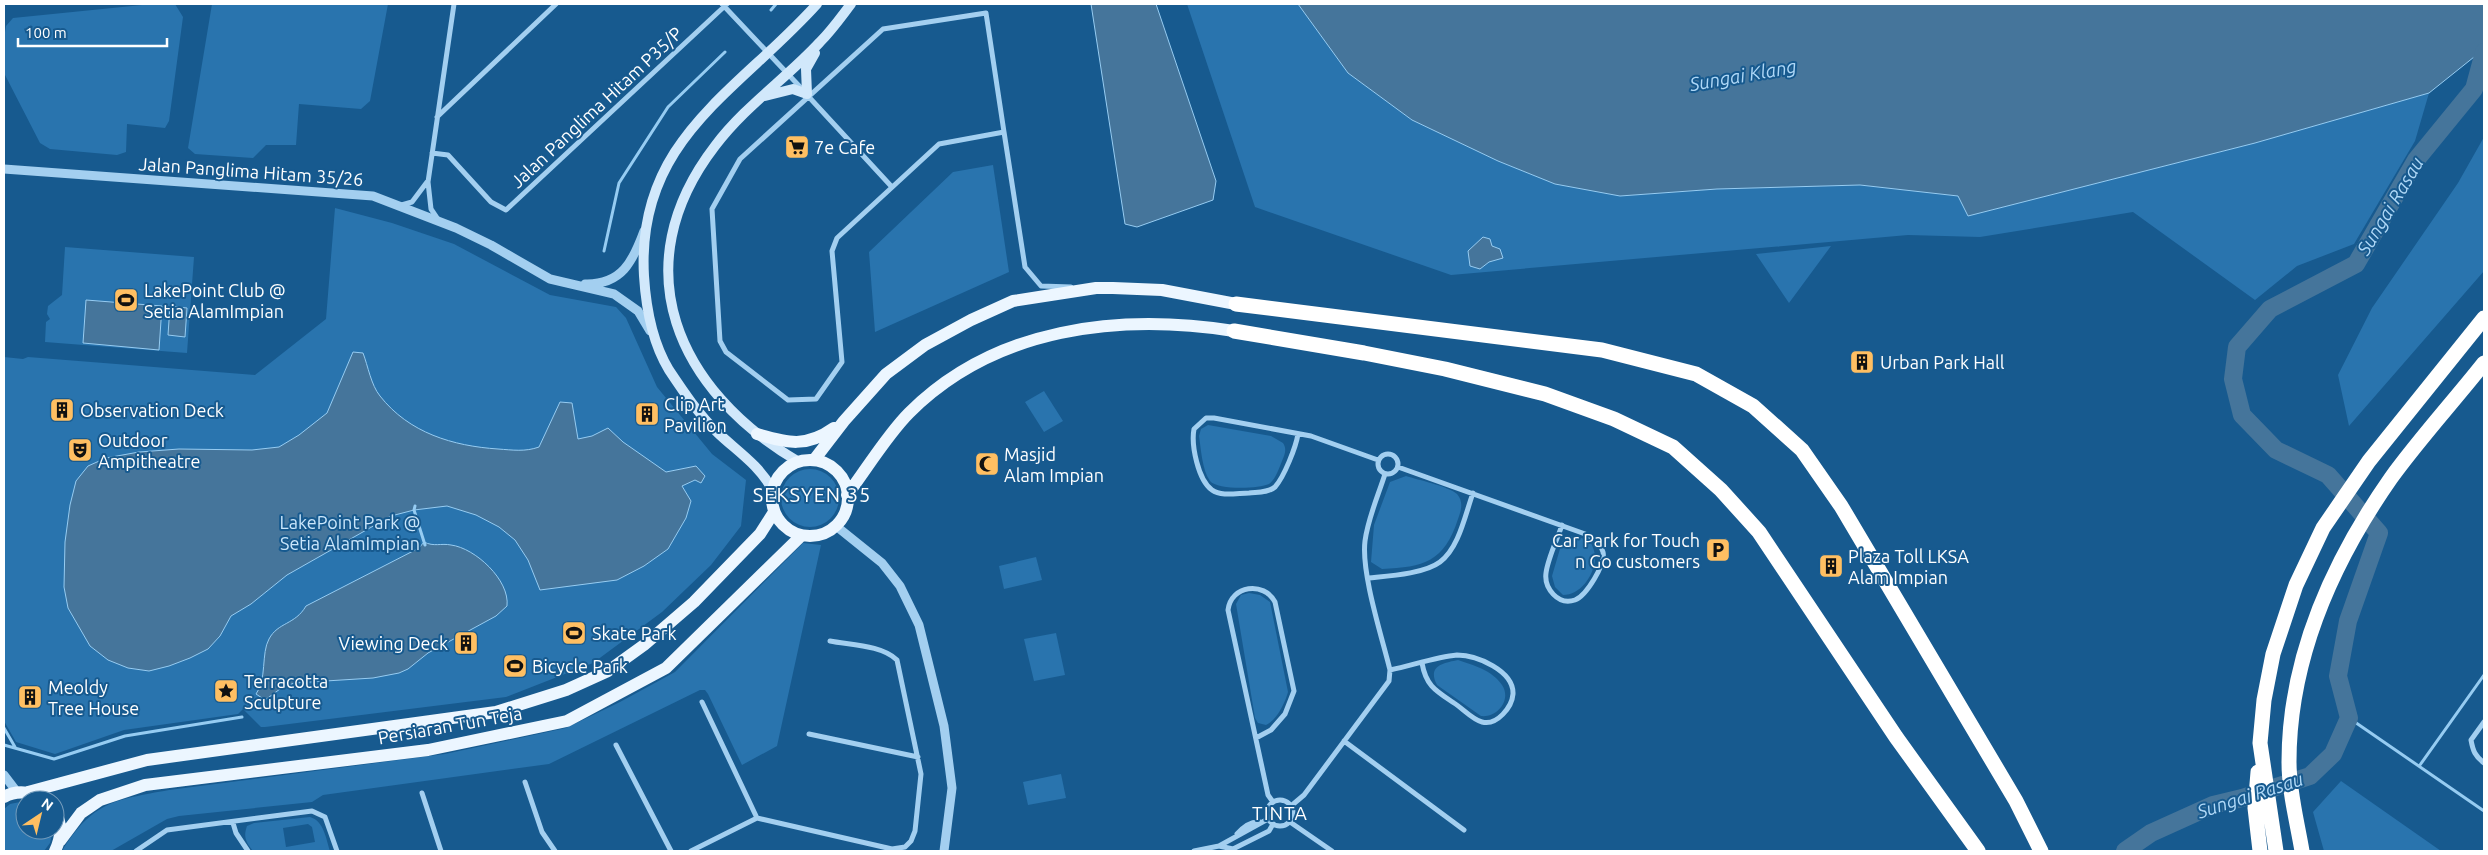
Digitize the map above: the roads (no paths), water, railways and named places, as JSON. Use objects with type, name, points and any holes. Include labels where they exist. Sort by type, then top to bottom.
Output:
[{"type":"highway","points":[[1236,304],[1602,350],[1696,374],[1753,406],[1802,450],[1841,506],[2016,801],[2041,851]]},
{"type":"highway","points":[[2260,851],[2255,808],[2264,700],[2273,654],[2282,622],[2307,559],[2323,528],[2369,461],[2484,318]]},
{"type":"highway","points":[[1234,331],[1391,358],[1545,394],[1614,419],[1673,447],[1720,490],[1759,532],[1896,738],[1978,851]]},
{"type":"highway","points":[[2301,846],[2291,795],[2289,762],[2291,720],[2300,674],[2321,605],[2337,565],[2392,478],[2484,363]]},
{"type":"highway","points":[[2260,743],[2276,851]]},
{"type":"main road","points":[[772,489],[764,474],[717,432],[668,369],[655,341],[645,301],[643,264],[645,229],[661,173],[680,142],[715,102],[817,4]]},
{"type":"main road","points":[[799,462],[757,434],[719,398],[692,359],[676,324],[668,288],[668,263],[675,223],[691,182],[726,132],[820,43],[851,4]]},
{"type":"main road","points":[[763,96],[793,89],[808,96],[806,69],[820,43]]},
{"type":"main road","points":[[814,460],[844,421],[886,374],[925,346],[971,320],[1013,301],[1096,288],[1162,290],[1236,304]]},
{"type":"main road","points":[[848,495],[908,414],[946,381],[1000,352],[1028,340],[1068,330],[1099,327],[1174,325],[1204,326],[1234,331]]},
{"type":"main road","points":[[757,434],[783,442],[805,443],[821,437],[844,421]]},
{"type":"main road","points":[[814,460],[829,465],[838,472],[844,482],[848,495],[846,511],[836,526],[820,536],[801,536],[790,531],[780,523],[774,512],[772,489],[784,469],[799,462],[814,460]]},
{"type":"main road","name":"Persiaran Tun Teja","points":[[30,790],[147,760],[496,712],[566,690],[608,671],[651,639],[701,595],[760,534],[774,512]]},
{"type":"main road","name":"Persiaran Tun Teja","points":[[58,846],[82,813],[100,800],[145,785],[428,750],[566,721],[666,668],[801,536]]},
{"type":"street","points":[[440,222],[431,209],[428,182],[454,4]]},
{"type":"street","points":[[437,117],[556,4]]},
{"type":"street","points":[[725,5],[891,186]]},
{"type":"street","name":"Jalan Panglima Hitam P35/P","points":[[432,153],[448,155],[491,202],[506,210],[725,5]]},
{"type":"street","points":[[1004,132],[939,144],[836,238],[833,247],[842,362],[816,399],[788,400],[726,352],[720,341],[712,209],[740,159],[883,29],[986,13],[1025,267],[1041,286],[1096,288]]},
{"type":"street","name":"Jalan Panglima Hitam 35/26","points":[[4,169],[373,196],[440,222],[491,245],[550,279],[614,294],[627,301],[638,311],[655,341]]},
{"type":"street","points":[[397,206],[412,202],[428,182]]},
{"type":"street","name":"Jalan Panglima Hitam 35/26","points":[[567,284],[591,284],[607,281],[620,274],[634,259],[645,229]]},
{"type":"street","points":[[1298,434],[1280,479],[1275,487],[1266,492],[1222,494],[1212,491],[1206,483],[1197,463],[1193,435],[1194,429],[1206,418],[1311,436],[1378,460]]},
{"type":"street","points":[[1378,460],[1384,455],[1392,455],[1397,461],[1398,467]]},
{"type":"street","points":[[1378,460],[1378,468],[1385,474],[1391,474],[1398,467]]},
{"type":"street","points":[[1398,467],[1562,525],[1588,535],[1598,543],[1603,552],[1603,564],[1583,595],[1576,600],[1567,601],[1556,597],[1547,586],[1546,573],[1562,525]]},
{"type":"street","points":[[1290,806],[1304,795],[1389,681],[1390,670],[1365,563],[1365,542],[1385,474]]},
{"type":"street","points":[[1369,578],[1402,574],[1440,563],[1458,536],[1472,494]]},
{"type":"street","points":[[836,526],[882,563],[900,586],[919,625],[944,726],[952,788],[944,851]]},
{"type":"street","points":[[1256,738],[1262,737],[1271,730],[1285,714],[1294,691],[1275,602],[1272,596],[1264,590],[1254,588],[1243,589],[1234,593],[1229,600],[1228,610],[1268,795],[1273,802]]},
{"type":"street","points":[[691,851],[758,818],[892,849],[905,847],[911,841],[921,774],[897,660],[891,654],[882,651],[830,641]]},
{"type":"street","points":[[1390,670],[1458,655],[1486,663],[1500,671],[1508,680],[1513,693],[1510,706],[1494,722],[1482,722],[1431,687],[1422,663]]},
{"type":"street","points":[[702,702],[758,818]]},
{"type":"street","points":[[2484,722],[2471,740],[2472,750],[2484,763]]},
{"type":"street","points":[[809,734],[918,756]]},
{"type":"street","points":[[1344,741],[1464,830]]},
{"type":"street","points":[[616,745],[671,851]]},
{"type":"street","points":[[4,775],[20,790]]},
{"type":"street","points":[[525,782],[542,832],[555,851]]},
{"type":"street","points":[[422,793],[441,851]]},
{"type":"street","points":[[1284,801],[1290,806],[1293,815],[1290,822],[1283,826],[1273,824],[1268,818],[1268,808],[1273,802],[1284,801]]},
{"type":"street","points":[[136,851],[167,830],[233,823],[312,811],[318,812],[325,817],[337,851]]},
{"type":"street","points":[[1194,851],[1219,846],[1235,836],[1257,827],[1260,822],[1268,818]]},
{"type":"street","points":[[1290,822],[1332,851]]},
{"type":"street","points":[[233,823],[236,834],[248,851]]},
{"type":"street","points":[[1219,846],[1233,849],[1269,831],[1273,824]]},
{"type":"water","points":[[1091,4],[1156,4],[1216,181],[1213,200],[1137,227],[1125,224]]},
{"type":"water","name":"Sungai Klang","points":[[1298,4],[2484,4],[2484,49],[2429,93],[2255,143],[1968,216],[1958,196],[1860,185],[1717,189],[1620,196],[1555,184],[1498,161],[1412,120],[1348,73]]},
{"type":"water","points":[[1483,237],[1490,239],[1492,246],[1500,249],[1503,258],[1489,262],[1480,269],[1470,266],[1468,251]]},
{"type":"water","points":[[86,300],[162,306],[159,350],[83,343]]},
{"type":"water","points":[[170,306],[187,308],[185,337],[168,335]]},
{"type":"water","points":[[353,352],[363,353],[374,386],[392,409],[418,428],[449,441],[481,447],[519,450],[534,449],[539,447],[560,402],[572,403],[578,439],[592,436],[608,428],[623,442],[666,472],[696,466],[705,476],[701,483],[695,480],[682,486],[691,501],[686,518],[668,549],[644,566],[617,580],[540,590],[528,560],[515,540],[499,527],[476,515],[447,506],[414,510],[391,516],[287,575],[251,604],[231,616],[220,636],[208,649],[190,658],[149,671],[128,668],[108,660],[90,646],[68,608],[64,587],[65,542],[70,505],[76,481],[88,466],[106,458],[139,452],[179,449],[252,450],[279,447],[299,435],[327,413]]},
{"type":"water","points":[[424,542],[460,547],[480,559],[497,576],[503,586],[507,606],[496,616],[428,653],[408,669],[399,673],[373,678],[294,683],[280,689],[265,700],[256,694],[262,681],[267,645],[277,629],[297,617],[306,606],[419,548]]},
{"type":"waterway","points":[[771,10],[776,4]]},
{"type":"waterway","points":[[604,251],[619,183],[668,107],[725,52]]},
{"type":"waterway","name":"Sungai Rasau","points":[[2125,851],[2151,833],[2213,805],[2242,798],[2310,776],[2333,754],[2349,718],[2338,676],[2348,621],[2379,533],[2328,475],[2276,450],[2242,415],[2233,379],[2237,347],[2270,309],[2356,264],[2416,160],[2474,89],[2484,52]]},
{"type":"waterway","points":[[415,506],[414,510],[425,545]]},
{"type":"waterway","points":[[2420,765],[2484,675]]},
{"type":"waterway","points":[[4,745],[54,759],[125,736],[242,717]]},
{"type":"waterway","points":[[2349,718],[2484,811]]},
{"type":"waterway","points":[[4,728],[15,747]]},
{"type":"place","name":"7e Cafe","points":[[797,147]]},
{"type":"place","name":"LakePoint Club @ Setia AlamImpian","points":[[126,300]]},
{"type":"place","name":"Urban Park Hall","points":[[1862,362]]},
{"type":"place","name":"Observation Deck","points":[[62,410]]},
{"type":"place","name":"Clip Art Pavilion","points":[[647,414]]},
{"type":"place","name":"Outdoor Ampitheatre","points":[[80,450]]},
{"type":"place","name":"Masjid Alam Impian","points":[[987,464]]},
{"type":"place","name":"Car Park for Touch n Go customers","points":[[1718,550]]},
{"type":"place","name":"Plaza Toll LKSA Alam Impian","points":[[1831,566]]},
{"type":"place","name":"Skate Park","points":[[574,633]]},
{"type":"place","name":"Viewing Deck","points":[[466,643]]},
{"type":"place","name":"Bicycle Park","points":[[515,666]]},
{"type":"place","name":"Terracotta Sculpture","points":[[226,691]]},
{"type":"place","name":"Meoldy Tree House","points":[[30,697]]},
{"type":"district","name":"SEKSYEN 35","points":[[812,494]]},
{"type":"district","name":"TINTA","points":[[1280,813]]},
{"type":"park label","name":"LakePoint Park @ Setia AlamImpian","points":[[350,532]]}]
